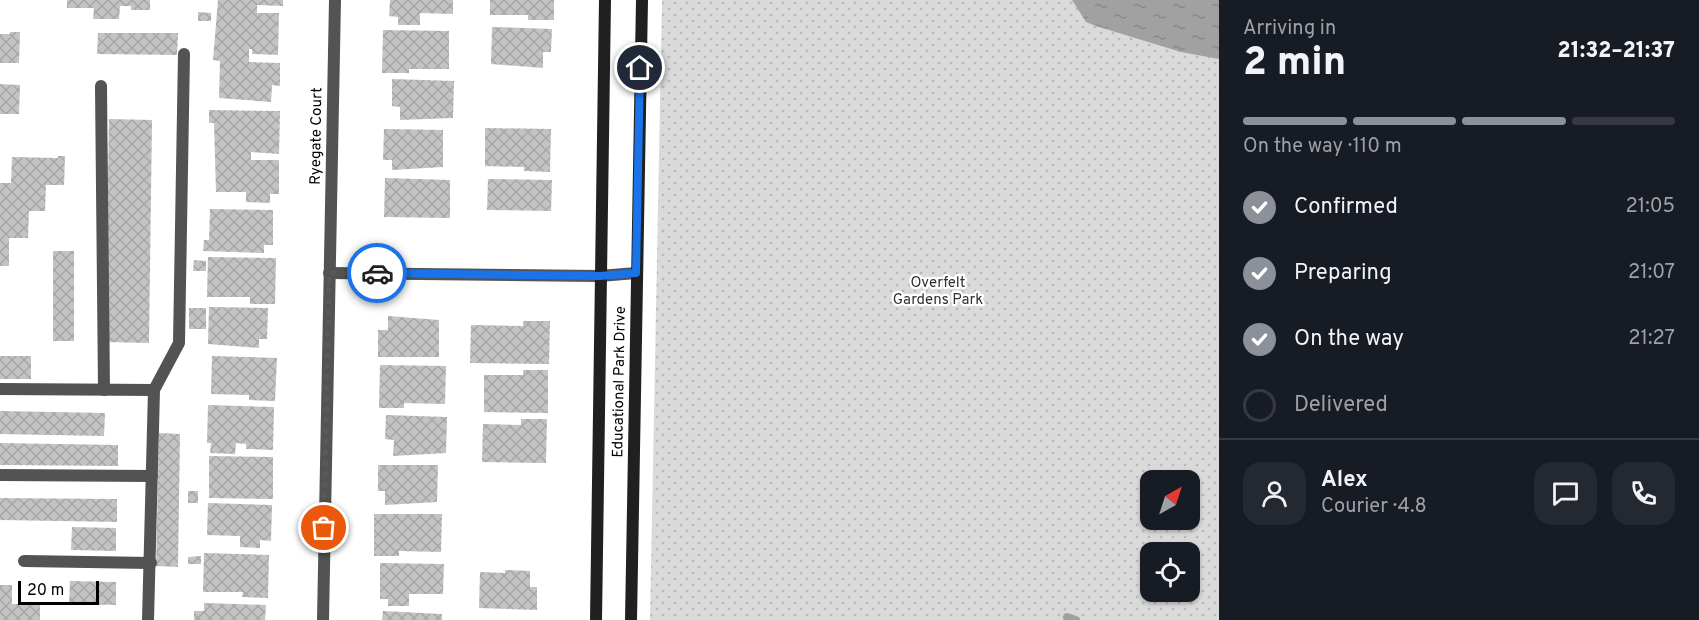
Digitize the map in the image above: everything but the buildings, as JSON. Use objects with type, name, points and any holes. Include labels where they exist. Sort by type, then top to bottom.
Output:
[{"type":"street","name":"Ryegate Court","points":[[323,620],[335,0]]},
{"type":"street","name":"Educational Park Drive","points":[[596,620],[604,0]]},
{"type":"street","name":"Educational Park Drive","points":[[630,620],[642,0]]},
{"type":"street","points":[[148,620],[154,390],[179,343],[184,54]]},
{"type":"street","points":[[101,86],[104,390]]},
{"type":"street","points":[[329,273],[600,276],[636,273]]},
{"type":"street","points":[[0,389],[154,390]]},
{"type":"street","points":[[0,475],[152,476]]},
{"type":"street","points":[[24,561],[151,563]]},
{"type":"green space","name":"Overfelt Gardens Park","points":[[662,0],[1219,0],[1219,620],[650,620]]},
{"type":"water","points":[[1072,0],[1219,0],[1219,59],[1181,52],[1086,22]]},
{"type":"waterway","points":[[1067,617],[1076,620]]},
{"type":"way so far","points":[[324,528],[329,273],[377,273]]},
{"type":"route","points":[[377,273],[600,276],[636,273],[640,68]]}]
